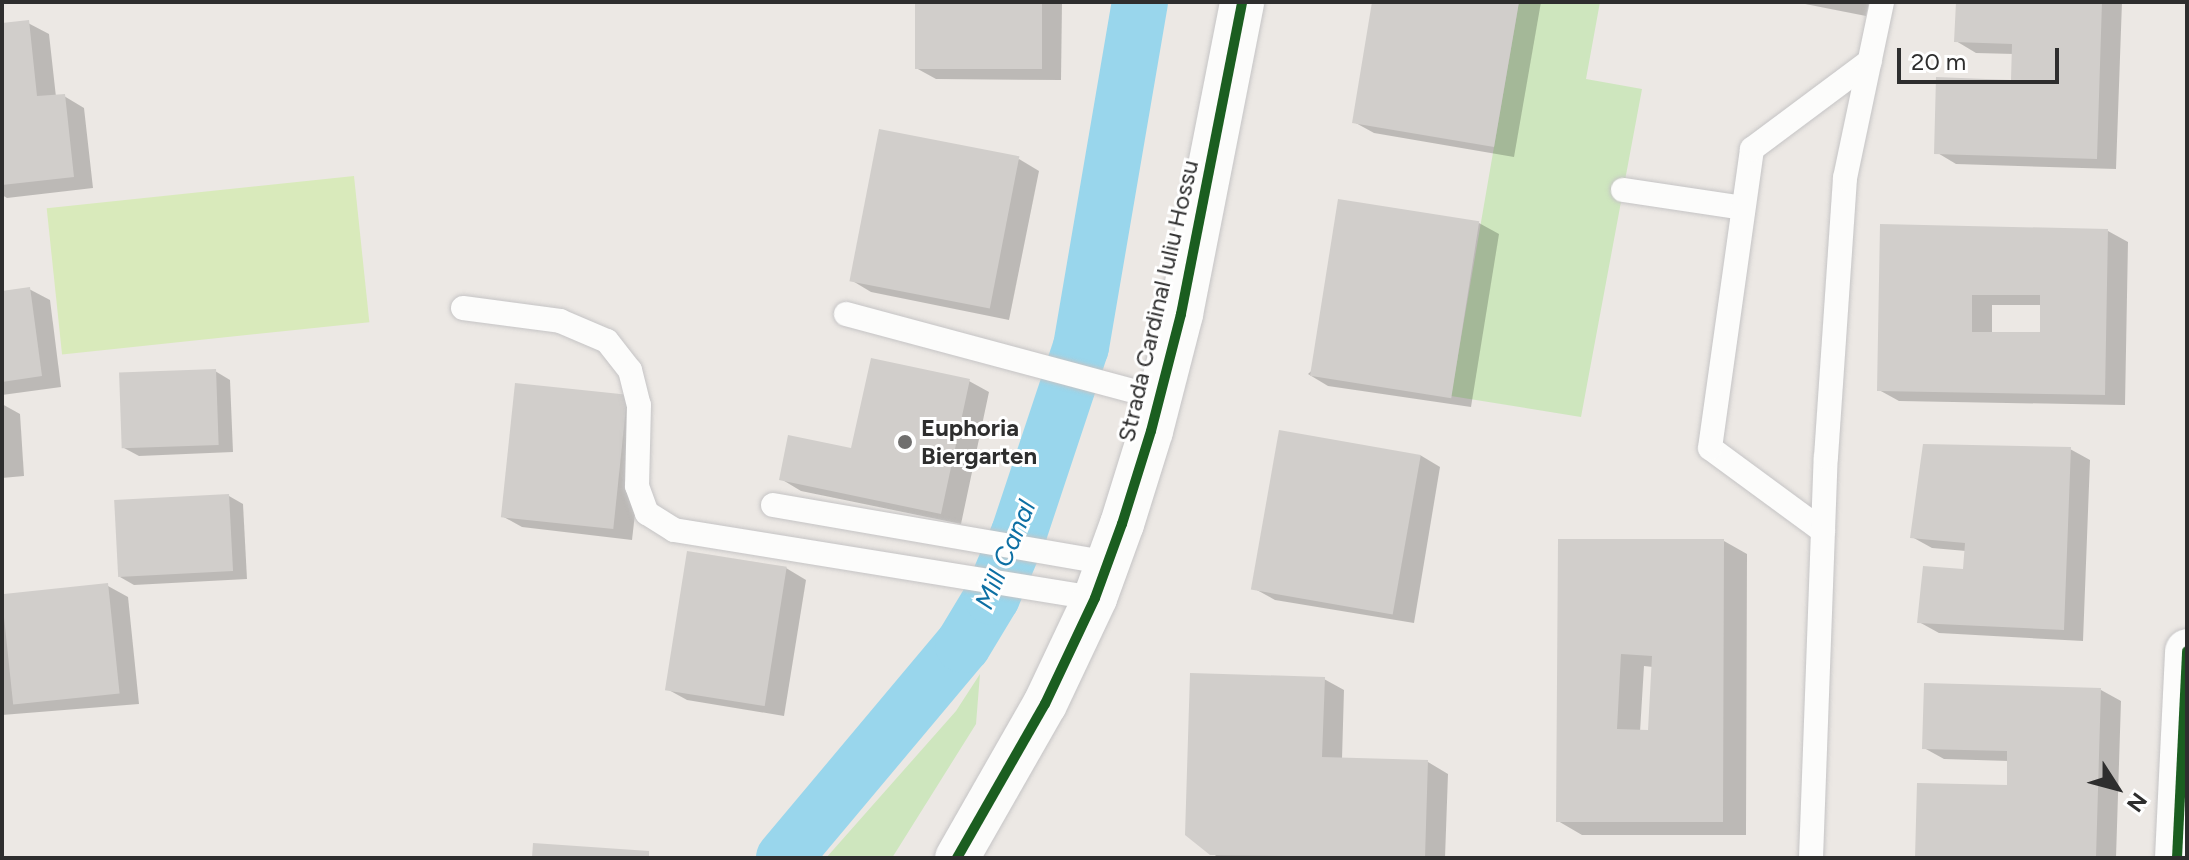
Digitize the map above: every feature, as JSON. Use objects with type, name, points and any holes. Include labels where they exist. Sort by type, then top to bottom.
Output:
[{"type":"street","name":"Strada Cardinal Iuliu Hossu","points":[[957,858],[1045,704],[1101,580],[1160,398],[1181,314],[1238,3]]},
{"type":"street","points":[[2177,858],[2187,651]]},
{"type":"lane","points":[[1811,858],[1823,531],[1845,178],[1882,2]]},
{"type":"lane","points":[[1823,531],[1710,448],[1752,149],[1870,61]]},
{"type":"lane","points":[[1623,190],[1743,208]]},
{"type":"lane","points":[[463,308],[560,321],[607,341],[630,370],[639,405],[637,486],[647,513],[674,530],[1036,589],[1101,580]]},
{"type":"lane","points":[[846,314],[1160,398]]},
{"type":"lane","points":[[773,505],[1052,552],[1101,580]]},
{"type":"green space","points":[[1519,2],[1600,2],[1586,79],[1642,89],[1581,417],[1451,396]]},
{"type":"green space","points":[[354,176],[369,322],[62,354],[47,208]]},
{"type":"green space","points":[[980,674],[976,724],[892,858],[826,858],[956,711]]},
{"type":"building","points":[[915,2],[1042,2],[1042,69],[915,69]]},
{"type":"building","points":[[1372,2],[1519,2],[1494,147],[1352,123]]},
{"type":"building","points":[[1956,2],[2102,2],[2097,159],[1934,154],[1936,77],[2011,80],[2012,44],[1954,42]]},
{"type":"building","points":[[29,20],[37,96],[65,94],[74,177],[2,185],[2,23]]},
{"type":"building","points":[[879,129],[1019,156],[990,308],[849,281]]},
{"type":"building","points":[[1338,199],[1479,221],[1451,398],[1310,376]]},
{"type":"building","points":[[1880,224],[2108,229],[2105,395],[1877,391]],"holes":[[[1972,295],[2040,295],[2040,332],[1972,332]]]},
{"type":"building","points":[[30,287],[42,376],[2,382],[2,291]]},
{"type":"building","name":"Euphoria Biergarten","points":[[871,358],[970,379],[941,514],[779,480],[788,435],[851,448]]},
{"type":"building","points":[[216,369],[219,445],[122,448],[119,372]]},
{"type":"building","points":[[515,383],[627,395],[613,529],[501,517]]},
{"type":"building","points":[[1279,430],[1421,455],[1393,615],[1251,590]]},
{"type":"building","points":[[1923,444],[2071,447],[2064,630],[1917,623],[1923,566],[1963,569],[1965,543],[1910,538]]},
{"type":"building","points":[[229,494],[233,571],[118,577],[114,500]]},
{"type":"building","points":[[1558,539],[1724,539],[1723,822],[1556,822]],"holes":[[[1621,654],[1652,656],[1648,730],[1617,729]]]},
{"type":"building","points":[[687,551],[787,567],[765,706],[665,690]]},
{"type":"building","points":[[108,583],[120,693],[13,705],[2,594]]},
{"type":"building","points":[[1190,673],[1325,677],[1322,757],[1428,760],[1425,858],[1210,855],[1185,835]]},
{"type":"building","points":[[1924,683],[2101,688],[2096,858],[1915,858],[1917,783],[2007,785],[2007,751],[1922,749]]},
{"type":"building","points":[[533,843],[649,851],[649,858],[532,858]]},
{"type":"waterway","name":"Mill Canal","points":[[784,858],[963,645],[992,597],[1019,533],[1081,347],[1140,2]]},
{"type":"cycle path","points":[[957,858],[1045,704],[1095,598],[1122,524],[1151,431],[1181,314],[1242,2]]},
{"type":"cycle path","points":[[2177,858],[2187,651]]},
{"type":"place","name":"Euphoria Biergarten","points":[[905,442]]}]
